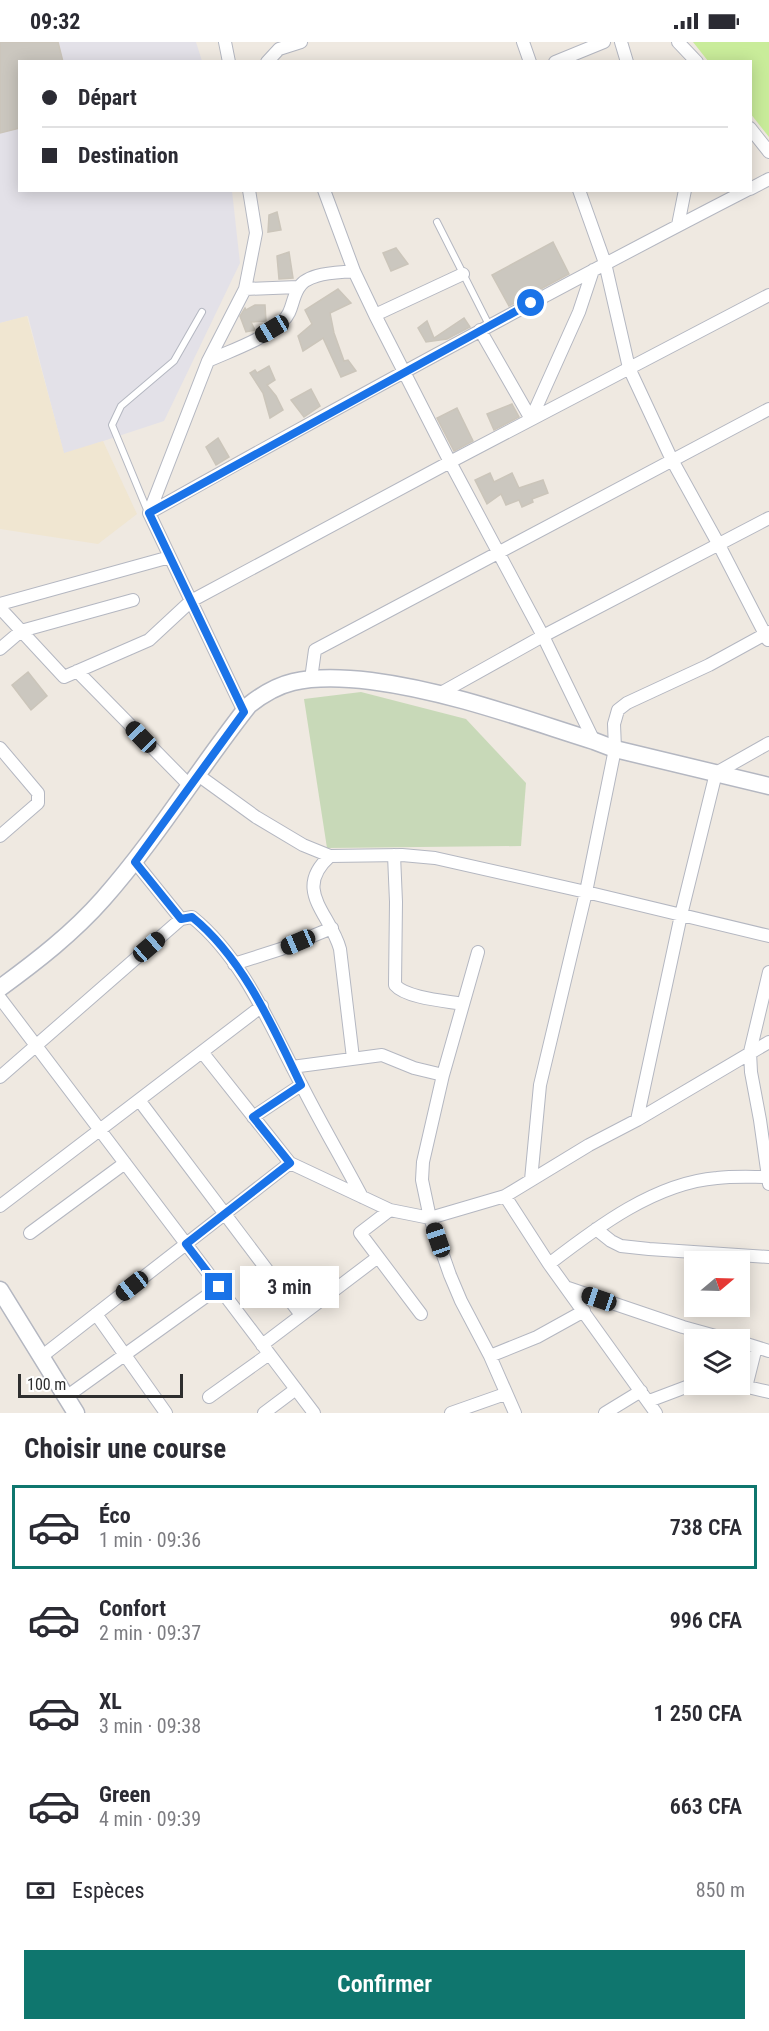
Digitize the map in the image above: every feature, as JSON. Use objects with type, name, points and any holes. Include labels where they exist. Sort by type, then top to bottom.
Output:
[{"type":"street","points":[[225,42],[229,60]]},
{"type":"street","points":[[272,59],[279,49],[301,42]]},
{"type":"street","points":[[523,42],[529,60]]},
{"type":"street","points":[[560,60],[604,42]]},
{"type":"street","points":[[621,42],[626,60]]},
{"type":"street","points":[[678,42],[695,60]]},
{"type":"street","points":[[752,131],[769,152]]},
{"type":"street","points":[[752,188],[769,179]]},
{"type":"street","points":[[244,712],[149,513],[208,361],[245,289],[255,233],[249,192]]},
{"type":"street","points":[[325,192],[354,271],[375,315],[543,636],[594,741]]},
{"type":"street","points":[[531,1180],[540,1085],[586,892],[615,749],[614,724],[618,711],[627,703],[768,636],[672,460],[629,368],[605,263],[580,192]]},
{"type":"street","points":[[678,225],[684,192]]},
{"type":"street","points":[[149,513],[403,371],[744,192]]},
{"type":"street","points":[[531,419],[579,312],[593,270]]},
{"type":"street","points":[[208,361],[281,323],[291,313],[298,287],[308,279],[354,271]]},
{"type":"street","points":[[375,315],[463,274]]},
{"type":"street","points":[[245,289],[298,287]]},
{"type":"street","points":[[170,557],[0,606],[64,677],[148,640],[191,601],[769,295]]},
{"type":"street","points":[[485,327],[531,419]]},
{"type":"street","points":[[311,679],[315,650],[769,409]]},
{"type":"street","points":[[440,694],[543,636],[769,518]]},
{"type":"street","points":[[0,649],[21,631],[133,600]]},
{"type":"street","points":[[77,671],[194,781],[303,845],[330,856],[394,855],[435,858],[769,936]]},
{"type":"street","points":[[0,988],[66,937],[102,900],[135,862],[244,712],[267,691],[292,682],[346,678],[392,684],[440,694],[615,749],[769,786]]},
{"type":"street","points":[[637,1120],[681,915],[716,773],[769,743]]},
{"type":"street","points":[[0,748],[38,793],[38,803],[0,836]]},
{"type":"street","points":[[394,855],[395,985],[399,990],[412,994],[463,1004]]},
{"type":"street","points":[[330,856],[319,866],[314,877],[312,891],[332,928],[340,949],[353,1058]]},
{"type":"street","points":[[135,862],[181,919]]},
{"type":"street","points":[[0,1077],[181,919],[192,917],[209,930],[262,1006],[301,1085],[363,1197]]},
{"type":"street","points":[[234,964],[281,949],[332,928]]},
{"type":"street","points":[[478,952],[443,1075],[423,1162],[422,1180],[430,1218],[453,1284],[490,1356],[515,1413]]},
{"type":"street","points":[[549,1264],[596,1229],[642,1201],[670,1188],[717,1178],[769,1181],[766,1145],[751,1072],[750,1052],[769,972]]},
{"type":"street","points":[[0,998],[314,1413]]},
{"type":"street","points":[[0,1206],[262,1006]]},
{"type":"street","points":[[202,1052],[290,1163],[390,1210],[430,1218],[505,1196],[769,1042]]},
{"type":"street","points":[[292,1067],[382,1055],[420,1070],[443,1075]]},
{"type":"street","points":[[253,1117],[301,1085]]},
{"type":"street","points":[[139,1100],[301,1315]]},
{"type":"street","points":[[30,1233],[125,1163]]},
{"type":"street","points":[[41,1357],[290,1163]]},
{"type":"street","points":[[505,1196],[549,1264],[656,1413]]},
{"type":"street","points":[[390,1210],[360,1233],[421,1314]]},
{"type":"street","points":[[596,1229],[621,1246],[769,1257]]},
{"type":"street","points":[[209,1397],[266,1349],[301,1315],[378,1257]]},
{"type":"street","points":[[66,1397],[219,1287]]},
{"type":"street","points":[[568,1288],[690,1329]]},
{"type":"street","points":[[0,1290],[75,1413]]},
{"type":"street","points":[[490,1356],[537,1337],[584,1311]]},
{"type":"street","points":[[96,1314],[161,1411]]},
{"type":"street","points":[[750,1345],[769,1351]]},
{"type":"street","points":[[750,1362],[756,1347]]},
{"type":"street","points":[[649,1401],[684,1388]]},
{"type":"street","points":[[750,1388],[769,1392]]},
{"type":"street","points":[[264,1413],[296,1389]]},
{"type":"street","points":[[605,1413],[641,1391]]},
{"type":"street","points":[[451,1413],[506,1394]]},
{"type":"lane","points":[[437,222],[463,274],[485,327]]},
{"type":"lane","points":[[149,513],[112,425],[121,406],[174,361],[202,312]]},
{"type":"shaded area","points":[[0,42],[196,42],[202,60],[18,60],[18,192],[232,192],[240,263],[164,421],[64,454],[28,316],[0,323]]},
{"type":"shaded area","points":[[27,316],[64,453],[103,441],[137,514],[98,544],[0,529],[0,323]]},
{"type":"green space","points":[[693,42],[769,42],[769,137],[752,116],[752,60],[707,60]]},
{"type":"green space","points":[[361,692],[466,719],[526,783],[521,846],[327,848],[304,699]]},
{"type":"building","points":[[0,42],[58,42],[62,60],[18,60],[18,128],[0,133]]},
{"type":"building","points":[[277,212],[281,230],[268,232],[269,215]]},
{"type":"building","points":[[553,242],[569,274],[509,306],[492,275]]},
{"type":"building","points":[[396,248],[408,264],[391,271],[383,253]]},
{"type":"building","points":[[289,252],[293,278],[279,279],[277,256]]},
{"type":"building","points":[[338,289],[351,303],[330,313],[334,333],[344,361],[348,360],[356,371],[341,377],[323,338],[303,351],[298,336],[312,324],[305,310]]},
{"type":"building","points":[[255,305],[265,305],[266,321],[251,322],[255,330],[246,332],[240,316],[245,308],[246,310]]},
{"type":"building","points":[[464,318],[470,327],[447,339],[426,342],[418,328],[427,321],[434,338]]},
{"type":"building","points":[[269,366],[275,380],[267,385],[283,410],[270,418],[263,393],[250,373],[255,370],[257,373]]},
{"type":"building","points":[[311,389],[320,406],[304,417],[291,400]]},
{"type":"building","points":[[512,404],[519,417],[494,430],[487,414]]},
{"type":"building","points":[[457,408],[473,441],[454,451],[437,418]]},
{"type":"building","points":[[218,438],[229,457],[216,465],[206,447]]},
{"type":"building","points":[[490,473],[494,482],[512,473],[519,488],[543,480],[548,493],[532,499],[533,502],[522,507],[519,500],[506,505],[501,494],[487,504],[475,480]]},
{"type":"building","points":[[28,672],[47,696],[31,710],[12,685]]},
{"type":"route","points":[[219,1287],[186,1244],[290,1163],[253,1117],[301,1085],[262,1006],[209,930],[192,917],[181,919],[135,862],[244,712],[149,513],[403,371],[531,303]]}]
